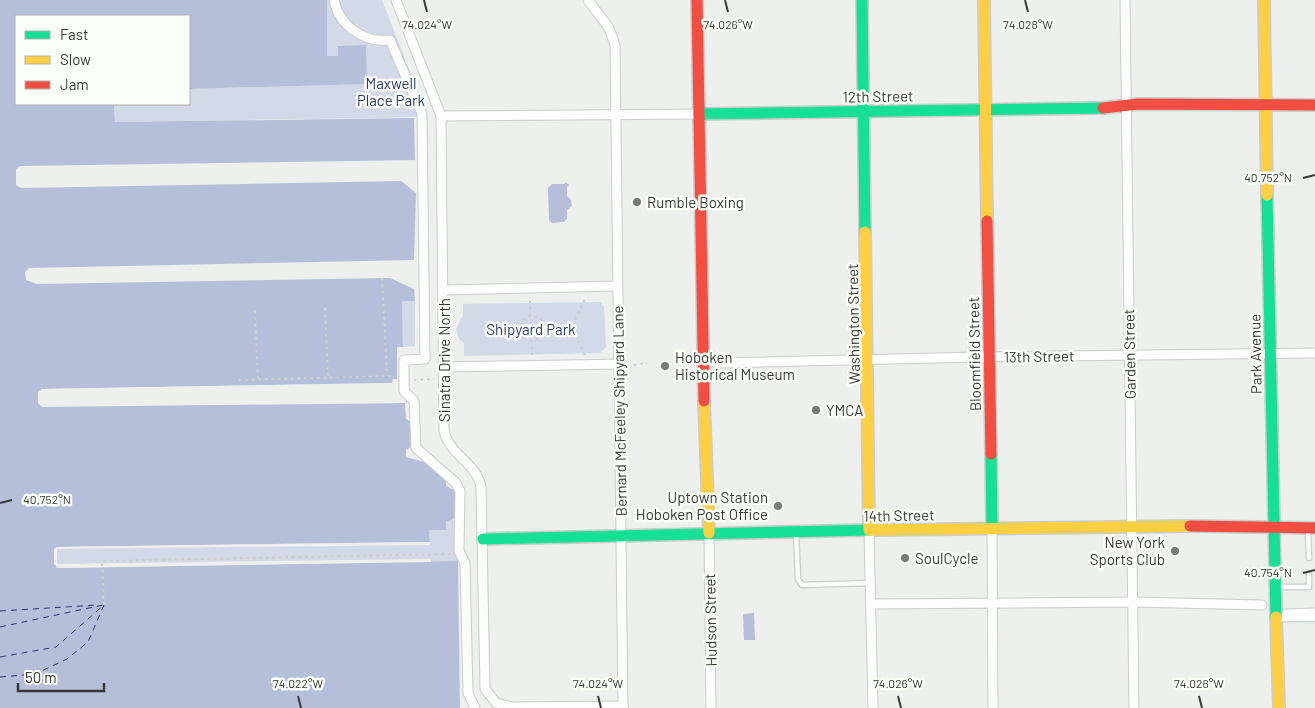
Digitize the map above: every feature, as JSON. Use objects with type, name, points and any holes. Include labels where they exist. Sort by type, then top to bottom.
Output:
[{"type":"street","points":[[334,0],[340,17],[350,28],[370,40],[394,38],[422,114],[425,359],[404,360],[400,378],[404,391],[414,401],[416,448],[458,487],[460,554],[465,564],[468,693],[476,708]]},
{"type":"street","name":"Sinatra Drive North","points":[[396,0],[441,116],[446,438],[450,446],[475,473],[480,483],[483,539],[484,678],[486,689],[492,699],[501,705],[512,707],[624,707]]},
{"type":"street","name":"Bernard McFeeley Shipyard Lane","points":[[588,0],[609,28],[615,45],[616,286],[620,364],[624,707]]},
{"type":"street","points":[[698,0],[697,360],[709,532]]},
{"type":"street","name":"Washington Street","points":[[862,0],[873,708]]},
{"type":"street","name":"Bloomfield Street","points":[[984,0],[993,708]]},
{"type":"street","name":"Garden Street","points":[[1125,0],[1134,708]]},
{"type":"street","name":"Park Avenue","points":[[1264,0],[1275,587],[1281,616],[1279,708]]},
{"type":"street","name":"12th Street","points":[[441,116],[986,110],[1252,103],[1266,106],[1315,105]]},
{"type":"street","points":[[444,290],[616,286]]},
{"type":"street","name":"13th Street","points":[[697,360],[720,363],[1129,354],[1315,353]]},
{"type":"street","points":[[444,367],[620,364]]},
{"type":"street","name":"14th Street","points":[[483,539],[709,532],[1132,526],[1312,527]]},
{"type":"street","name":"Hudson Street","points":[[709,532],[711,708]]},
{"type":"street","points":[[871,604],[1134,602],[1262,605]]},
{"type":"street","points":[[1281,616],[1315,614]]},
{"type":"lane","points":[[1309,558],[1312,527]]},
{"type":"lane","points":[[796,531],[798,579],[802,585],[870,583]]},
{"type":"lane","points":[[1275,587],[1309,587],[1309,575]]},
{"type":"lane","points":[[1281,616],[1315,619]]},
{"type":"path","points":[[382,278],[387,376]]},
{"type":"path","points":[[572,328],[586,300]]},
{"type":"path","points":[[530,301],[530,316]]},
{"type":"path","points":[[325,308],[328,377]]},
{"type":"path","points":[[255,311],[258,379]]},
{"type":"path","points":[[530,316],[538,318],[544,329],[539,338],[532,340],[524,338],[519,327],[523,319],[530,316]]},
{"type":"path","points":[[544,329],[572,328]]},
{"type":"path","points":[[572,328],[585,355]]},
{"type":"path","points":[[532,340],[532,356]]},
{"type":"path","points":[[684,361],[697,360]]},
{"type":"path","points":[[629,370],[633,364],[647,362]]},
{"type":"path","points":[[238,380],[387,376],[436,378]]},
{"type":"path","points":[[104,604],[102,561],[460,554]]},
{"type":"green space","name":"Maxwell Place Park","points":[[327,0],[382,0],[425,110],[426,117],[115,122],[114,105],[190,105],[190,89],[366,84],[338,46],[338,56],[327,57]]},
{"type":"green space","points":[[402,301],[415,301],[415,346],[403,347]]},
{"type":"green space","name":"Shipyard Park","points":[[600,302],[604,306],[606,347],[600,353],[464,356],[464,343],[459,339],[456,329],[463,315],[463,304]]},
{"type":"green space","points":[[458,517],[458,561],[56,568],[55,548],[430,542],[429,530]]},
{"type":"water","points":[[0,0],[327,0],[327,56],[338,56],[338,46],[366,45],[367,84],[190,89],[190,15],[15,15],[15,105],[114,105],[115,122],[414,118],[415,160],[20,166],[16,169],[16,185],[21,188],[401,181],[416,193],[414,260],[29,268],[25,272],[26,280],[37,284],[390,278],[414,289],[415,301],[402,301],[403,347],[397,347],[397,379],[393,379],[392,383],[42,389],[38,393],[40,406],[405,403],[406,419],[411,422],[411,447],[406,450],[406,457],[428,463],[446,478],[446,486],[456,491],[458,517],[446,522],[446,530],[429,530],[430,542],[57,547],[55,548],[56,568],[458,561],[460,708],[0,708]]},
{"type":"water","points":[[566,182],[569,185],[567,187],[567,196],[571,200],[572,206],[567,210],[567,219],[564,222],[552,223],[549,220],[548,188],[552,184],[564,184]]},
{"type":"water","points":[[754,613],[755,640],[744,640],[743,614]]},
{"type":"pier","points":[[392,383],[393,385],[43,392],[40,403],[401,400],[402,403],[42,407],[38,403],[38,393],[42,389]]},
{"type":"pier","points":[[430,542],[430,545],[57,549],[57,564],[431,559],[431,562],[59,568],[54,564],[54,549],[57,547]]},
{"type":"ferry route","points":[[0,611],[98,605]]},
{"type":"ferry route","points":[[0,627],[103,605]]},
{"type":"ferry route","points":[[0,657],[56,647],[104,605]]},
{"type":"ferry route","points":[[0,677],[35,674],[67,659],[88,642],[104,605]]},
{"type":"traffic: fast","points":[[862,0],[865,232]]},
{"type":"traffic: fast","points":[[699,114],[1103,108]]},
{"type":"traffic: fast","points":[[1267,195],[1276,617]]},
{"type":"traffic: fast","points":[[991,454],[992,528]]},
{"type":"traffic: fast","points":[[483,539],[870,530]]},
{"type":"traffic: slow","points":[[984,0],[987,221]]},
{"type":"traffic: slow","points":[[1264,0],[1267,195]]},
{"type":"traffic: slow","points":[[865,232],[869,530]]},
{"type":"traffic: slow","points":[[704,401],[709,533]]},
{"type":"traffic: slow","points":[[870,530],[1190,526]]},
{"type":"traffic: slow","points":[[1276,617],[1279,708]]},
{"type":"traffic: jam","points":[[697,0],[704,401]]},
{"type":"traffic: jam","points":[[1103,108],[1138,104],[1315,105]]},
{"type":"traffic: jam","points":[[987,221],[991,454]]},
{"type":"traffic: jam","points":[[1190,526],[1315,528]]},
{"type":"place","name":"Rumble Boxing","points":[[637,202]]},
{"type":"place","name":"Hoboken Historical Museum","points":[[665,366]]},
{"type":"place","name":"YMCA","points":[[816,410]]},
{"type":"place","name":"Uptown Station Hoboken Post Office","points":[[778,506]]},
{"type":"place","name":"New York Sports Club","points":[[1175,551]]},
{"type":"place","name":"SoulCycle","points":[[905,558]]}]
